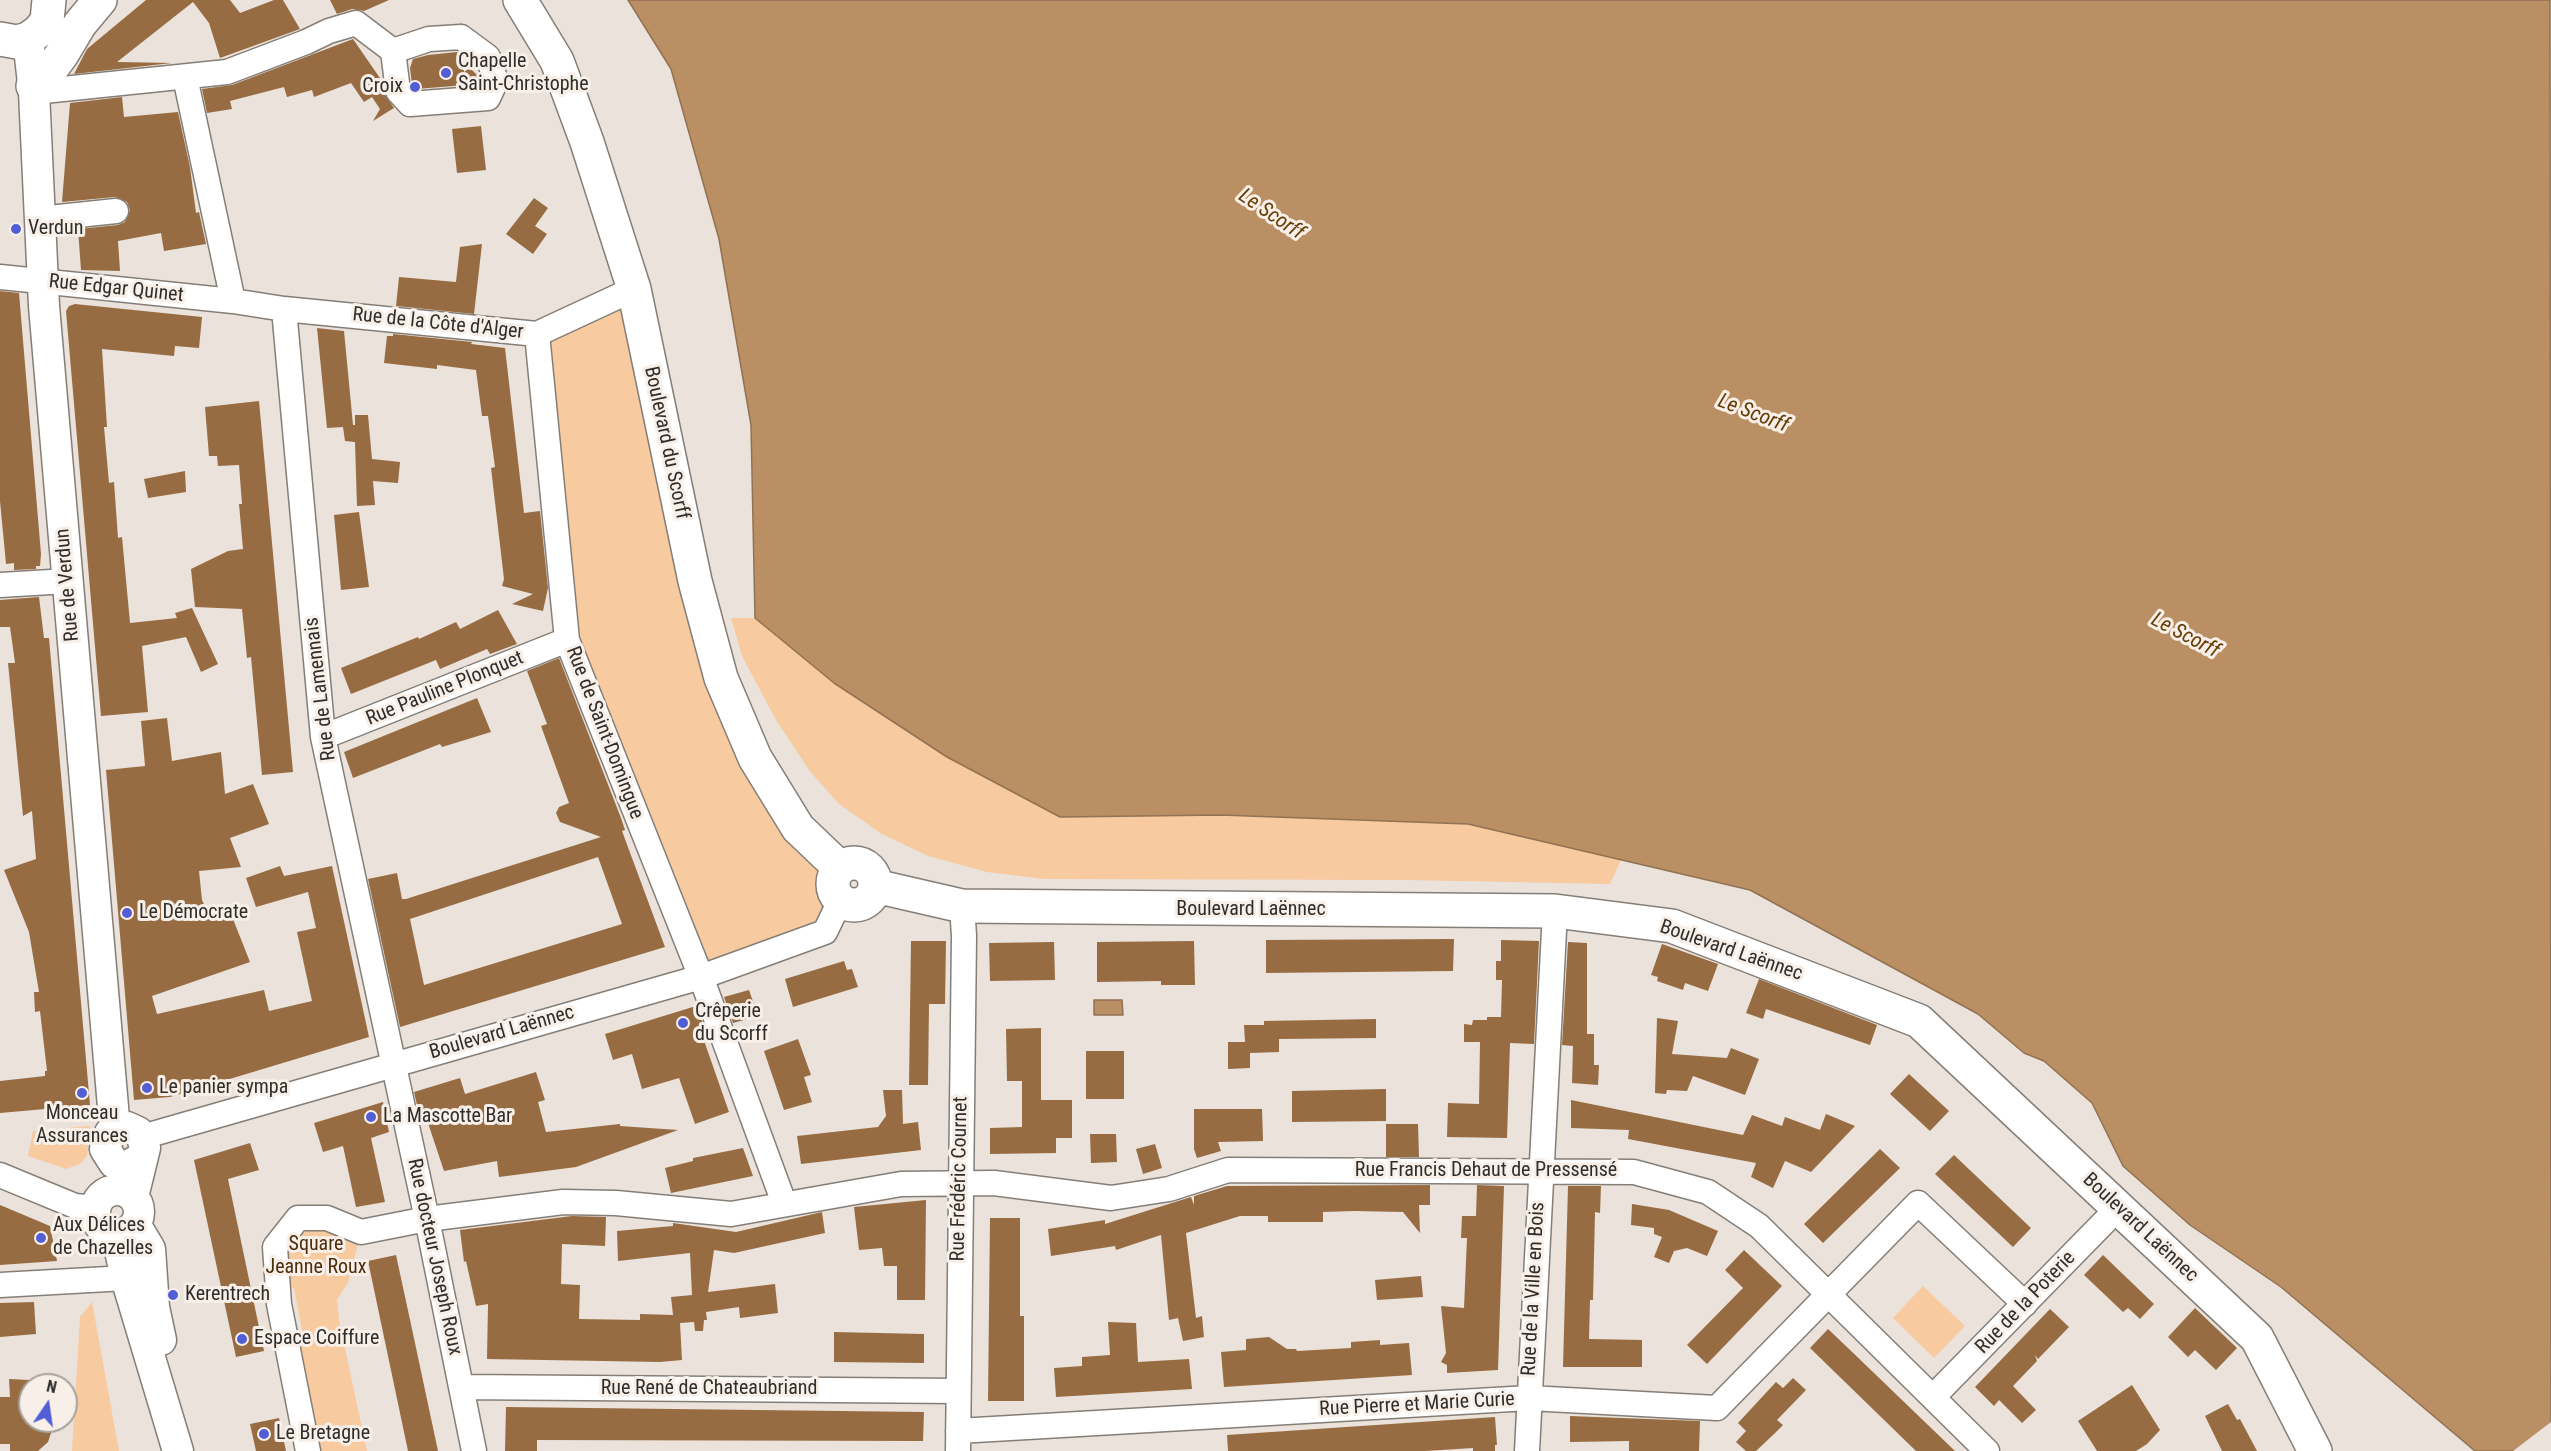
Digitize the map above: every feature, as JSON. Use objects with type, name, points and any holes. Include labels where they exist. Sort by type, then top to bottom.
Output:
[{"type":"main road","points":[[31,25],[92,0]]},
{"type":"main road","points":[[34,89],[49,72],[80,24],[100,0]]},
{"type":"main road","name":"Boulevard du Scorff","points":[[520,0],[557,61],[587,142],[634,289],[695,581],[721,678],[755,758],[798,828],[840,868]]},
{"type":"main road","points":[[848,864],[859,864],[868,868],[874,876],[875,886],[873,894],[862,904],[847,904],[840,901],[832,884],[840,868],[848,864]]},
{"type":"main road","name":"Boulevard Laënnec","points":[[875,886],[962,906],[1555,911],[1672,926],[1919,1021],[2257,1338],[2315,1451]]},
{"type":"street","points":[[34,89],[227,72],[329,31],[356,23],[393,51]]},
{"type":"street","name":"Rue de Verdun","points":[[31,25],[39,219],[68,581],[133,1142],[128,1218]]},
{"type":"street","points":[[185,77],[233,301]]},
{"type":"street","points":[[39,219],[116,211]]},
{"type":"street","name":"Rue Edgar Quinet","points":[[0,277],[233,301]]},
{"type":"street","name":"Rue de la Côte d'Alger","points":[[233,301],[284,309],[537,334],[634,289]]},
{"type":"street","name":"Rue de Lamennais","points":[[284,309],[323,737],[392,1064]]},
{"type":"street","name":"Rue de Saint-Domingue","points":[[537,334],[567,640],[701,977],[784,1203]]},
{"type":"street","points":[[0,585],[68,581]]},
{"type":"street","name":"Rue Pauline Plonquet","points":[[323,737],[567,640]]},
{"type":"street","name":"Boulevard Laënnec","points":[[133,1142],[392,1064],[701,977],[825,932],[840,901]]},
{"type":"street","name":"Rue Frédéric Cournet","points":[[958,1441],[964,936],[962,906]]},
{"type":"street","name":"Rue de la Ville en Bois","points":[[1527,1451],[1555,911]]},
{"type":"street","name":"Rue docteur Joseph Roux","points":[[392,1064],[427,1219],[474,1451]]},
{"type":"street","points":[[128,1218],[109,1232],[98,1222],[97,1204],[110,1159],[126,1167],[137,1162],[133,1142]]},
{"type":"street","name":"Rue Francis Dehaut de Pressensé","points":[[427,1219],[563,1202],[616,1203],[731,1214],[901,1184],[1005,1184],[1112,1198],[1169,1189],[1228,1170],[1634,1172],[1708,1192],[1759,1226],[1987,1451]]},
{"type":"street","points":[[0,1175],[75,1206],[97,1204]]},
{"type":"street","name":"Rue Pierre et Marie Curie","points":[[958,1441],[1529,1398],[1717,1408],[1918,1203],[2025,1304]]},
{"type":"street","name":"Rue de la Poterie","points":[[1933,1397],[2118,1208]]},
{"type":"street","points":[[128,1218],[126,1278],[176,1444]]},
{"type":"street","points":[[128,1218],[150,1249],[154,1307],[171,1393],[176,1444]]},
{"type":"street","points":[[308,1451],[279,1304],[275,1247],[298,1218],[327,1218],[361,1232],[427,1219]]},
{"type":"street","points":[[0,1285],[126,1278]]},
{"type":"street","name":"Rue René de Chateaubriand","points":[[460,1387],[958,1391]]},
{"type":"green space","points":[[634,289],[721,678],[834,876],[832,884],[835,893],[825,932],[701,977],[567,640],[537,334]]},
{"type":"green space","points":[[731,618],[755,618],[835,683],[947,757],[1060,817],[1221,815],[1468,824],[1621,860],[1610,884],[1406,880],[1044,879],[987,872],[928,856],[882,834],[839,804],[809,770],[776,720],[742,656]]},
{"type":"green space","points":[[90,1126],[87,1156],[80,1164],[66,1169],[28,1156],[33,1131]]},
{"type":"green space","name":"Square Jeanne Roux","points":[[298,1218],[361,1232],[348,1283],[337,1299],[339,1320],[367,1451],[308,1451],[288,1350],[305,1345],[294,1288],[278,1282],[275,1247]]},
{"type":"green space","points":[[1923,1286],[1965,1326],[1934,1358],[1893,1318]]},
{"type":"green space","points":[[92,1302],[119,1451],[72,1451],[73,1433],[78,1433],[77,1373],[80,1317]]},
{"type":"water","name":"Le Scorff","points":[[628,0],[2550,0],[2551,1451],[2475,1451],[2281,1287],[2190,1225],[2123,1166],[2092,1103],[2044,1061],[2024,1053],[1978,1014],[1750,890],[1468,824],[1221,815],[1060,817],[947,757],[834,683],[755,618],[751,425],[719,239],[671,69]]},
{"type":"water","points":[[1094,1000],[1122,1000],[1123,1015],[1094,1015]]},
{"type":"pier","points":[[2551,1422],[2551,1451],[2513,1451]]},
{"type":"building","points":[[146,0],[230,0],[240,13],[274,0],[283,0],[300,29],[220,58],[209,23],[193,2],[117,62],[172,63],[74,74],[87,49]]},
{"type":"building","points":[[330,0],[389,0],[364,11],[352,9],[337,14]]},
{"type":"building","points":[[353,39],[382,81],[384,93],[394,108],[373,121],[380,109],[372,97],[364,102],[351,83],[314,97],[312,90],[287,97],[284,87],[230,101],[232,109],[207,113],[202,89],[232,85]]},
{"type":"building","name":"Chapelle Saint-Christophe","points":[[457,52],[462,55],[464,72],[470,68],[480,78],[479,84],[416,89],[412,85],[410,68],[413,59]]},
{"type":"building","points":[[122,97],[124,117],[178,112],[190,167],[196,213],[199,212],[206,244],[164,251],[161,233],[118,241],[120,271],[81,270],[78,229],[118,225],[125,222],[130,210],[127,202],[115,197],[62,202],[70,103]]},
{"type":"building","points":[[481,126],[486,170],[457,173],[452,129]]},
{"type":"building","points":[[534,198],[548,208],[535,226],[547,234],[533,254],[506,234]]},
{"type":"building","points":[[482,244],[474,314],[396,306],[399,277],[456,282],[460,247]]},
{"type":"building","points":[[0,291],[19,293],[41,554],[40,566],[36,566],[36,569],[14,570],[14,563],[6,564],[0,501]]},
{"type":"building","points":[[75,304],[202,317],[199,348],[175,346],[174,356],[102,349],[107,427],[104,427],[109,483],[114,482],[118,538],[122,537],[130,623],[177,618],[175,613],[192,608],[218,664],[201,672],[186,637],[142,646],[148,712],[101,716],[66,311],[69,306]]},
{"type":"building","points":[[317,328],[344,331],[353,425],[355,425],[355,415],[368,415],[372,459],[400,462],[398,483],[373,481],[375,505],[357,506],[355,442],[345,441],[343,427],[327,428]]},
{"type":"building","points":[[393,334],[472,342],[471,344],[505,348],[524,513],[540,511],[548,588],[543,611],[512,604],[533,594],[502,586],[504,579],[491,468],[495,467],[488,416],[482,416],[476,370],[437,365],[437,369],[384,363],[387,336],[393,336]]},
{"type":"building","points":[[259,401],[293,772],[262,775],[251,657],[247,658],[242,609],[195,607],[191,569],[228,551],[243,549],[239,504],[242,504],[239,465],[218,466],[217,456],[209,456],[205,407]]},
{"type":"building","points":[[185,471],[186,492],[148,498],[144,479]]},
{"type":"building","points":[[359,512],[369,587],[341,590],[334,515]]},
{"type":"building","points":[[39,597],[44,638],[49,638],[90,1105],[0,1113],[0,1081],[45,1076],[45,1071],[47,1071],[40,1011],[35,1012],[34,992],[39,992],[29,932],[4,870],[36,859],[32,811],[23,816],[8,663],[15,663],[10,627],[0,627],[0,600]]},
{"type":"building","points":[[498,610],[517,644],[490,654],[487,649],[440,669],[436,660],[351,694],[341,668],[418,637],[419,639],[456,622],[460,629]]},
{"type":"building","points":[[559,658],[621,818],[625,830],[622,831],[665,947],[400,1027],[368,879],[397,873],[402,899],[406,899],[601,837],[560,822],[556,813],[559,807],[569,803],[541,726],[547,724],[527,671]],"holes":[[[598,857],[622,924],[424,985],[410,919]]]},
{"type":"building","points":[[477,698],[491,732],[442,747],[440,744],[353,778],[344,752]]},
{"type":"building","points":[[167,718],[172,761],[221,752],[225,794],[253,784],[269,824],[230,838],[241,867],[199,871],[202,900],[212,921],[231,914],[250,962],[152,996],[157,1014],[264,990],[269,1011],[312,1001],[297,932],[316,928],[308,892],[256,907],[246,878],[280,866],[284,876],[332,866],[369,1037],[170,1097],[134,1100],[106,770],[145,766],[141,721]]},
{"type":"building","points":[[1454,939],[1453,971],[1266,973],[1266,940]]},
{"type":"building","points":[[1501,940],[1539,941],[1534,1044],[1510,1043],[1507,1138],[1447,1137],[1448,1103],[1479,1104],[1480,1042],[1464,1042],[1464,1024],[1472,1025],[1473,1020],[1487,1020],[1487,1017],[1501,1017],[1502,980],[1496,980],[1496,961],[1501,961]]},
{"type":"building","points":[[911,941],[946,941],[945,1004],[929,1004],[928,1085],[909,1085]]},
{"type":"building","points":[[1194,941],[1195,985],[1161,985],[1161,981],[1097,982],[1097,942]]},
{"type":"building","points":[[1054,942],[1055,980],[990,981],[989,943]]},
{"type":"building","points":[[1568,942],[1587,943],[1587,1034],[1594,1034],[1594,1065],[1599,1065],[1598,1085],[1572,1083],[1573,1046],[1562,1045]]},
{"type":"building","points":[[1662,944],[1718,964],[1708,991],[1685,983],[1683,990],[1657,981],[1658,977],[1651,975]]},
{"type":"building","points":[[844,961],[847,970],[852,969],[858,987],[793,1007],[785,979]]},
{"type":"building","points":[[1759,979],[1877,1025],[1870,1045],[1766,1009],[1763,1019],[1746,1013]]},
{"type":"building","points":[[749,990],[758,1016],[733,1023],[724,997]]},
{"type":"building","points":[[696,1006],[706,1031],[701,1032],[729,1112],[695,1124],[679,1078],[642,1089],[632,1054],[613,1060],[605,1034]]},
{"type":"building","points":[[1657,1018],[1678,1021],[1672,1054],[1727,1058],[1731,1048],[1759,1059],[1745,1095],[1693,1076],[1687,1091],[1667,1090],[1666,1094],[1655,1093]]},
{"type":"building","points":[[1376,1019],[1376,1038],[1279,1039],[1279,1052],[1250,1053],[1250,1068],[1228,1069],[1228,1042],[1245,1042],[1244,1025],[1264,1025],[1264,1021]]},
{"type":"building","points":[[1041,1028],[1041,1100],[1072,1100],[1072,1138],[1056,1138],[1056,1153],[990,1154],[990,1128],[1022,1127],[1022,1081],[1007,1081],[1006,1029]]},
{"type":"building","points":[[798,1039],[811,1075],[804,1077],[812,1102],[784,1110],[764,1051]]},
{"type":"building","points":[[1086,1051],[1124,1051],[1124,1099],[1086,1099]]},
{"type":"building","points":[[536,1072],[545,1100],[538,1102],[546,1132],[620,1124],[620,1126],[678,1130],[576,1167],[499,1177],[497,1161],[444,1171],[426,1117],[420,1118],[414,1092],[460,1078],[465,1094]]},
{"type":"building","points":[[1909,1074],[1949,1111],[1930,1131],[1890,1094]]},
{"type":"building","points":[[1386,1089],[1386,1121],[1292,1122],[1292,1091]]},
{"type":"building","points":[[883,1090],[902,1090],[903,1124],[918,1122],[921,1150],[801,1164],[797,1136],[878,1127],[886,1116]]},
{"type":"building","points":[[1571,1100],[1743,1135],[1752,1115],[1782,1126],[1785,1117],[1820,1130],[1826,1114],[1855,1126],[1811,1172],[1785,1161],[1773,1188],[1751,1177],[1756,1163],[1628,1139],[1629,1130],[1571,1128]]},
{"type":"building","points":[[383,1102],[389,1132],[371,1138],[385,1202],[356,1207],[343,1146],[323,1152],[314,1123]]},
{"type":"building","points":[[1194,1109],[1262,1109],[1263,1141],[1218,1142],[1221,1151],[1197,1158],[1194,1149]]},
{"type":"building","points":[[1386,1124],[1418,1124],[1419,1157],[1386,1157]]},
{"type":"building","points":[[1090,1134],[1116,1134],[1117,1162],[1091,1163]]},
{"type":"building","points":[[250,1143],[259,1170],[228,1179],[264,1351],[236,1357],[194,1160]]},
{"type":"building","points":[[1155,1144],[1162,1168],[1143,1174],[1136,1149]]},
{"type":"building","points":[[743,1148],[753,1176],[671,1193],[665,1168],[693,1161],[693,1158]]},
{"type":"building","points":[[1880,1149],[1900,1168],[1823,1243],[1804,1224]]},
{"type":"building","points":[[1954,1155],[2031,1228],[2013,1247],[1935,1174]]},
{"type":"building","points":[[1430,1185],[1430,1205],[1419,1205],[1420,1233],[1403,1212],[1354,1211],[1323,1212],[1323,1222],[1268,1222],[1268,1216],[1240,1216],[1186,1233],[1196,1318],[1202,1316],[1204,1337],[1183,1341],[1178,1318],[1169,1320],[1161,1235],[1116,1250],[1115,1246],[1051,1256],[1048,1229],[1105,1220],[1105,1224],[1191,1197],[1194,1205],[1194,1196],[1227,1186]]},
{"type":"building","points":[[1477,1185],[1504,1186],[1498,1370],[1447,1373],[1447,1365],[1441,1362],[1446,1353],[1441,1306],[1464,1308],[1467,1238],[1461,1238],[1462,1216],[1476,1216]]},
{"type":"building","points":[[1568,1186],[1601,1186],[1600,1213],[1595,1212],[1593,1300],[1590,1300],[1589,1339],[1642,1340],[1642,1367],[1563,1367]]},
{"type":"building","points":[[926,1200],[925,1300],[897,1300],[897,1266],[884,1266],[882,1248],[859,1250],[854,1207]]},
{"type":"building","points":[[1632,1204],[1669,1210],[1718,1231],[1707,1256],[1687,1248],[1674,1251],[1669,1263],[1654,1257],[1662,1237],[1654,1234],[1654,1228],[1631,1225]]},
{"type":"building","points":[[0,1205],[50,1226],[57,1261],[0,1265]]},
{"type":"building","points":[[822,1212],[825,1233],[734,1253],[714,1250],[708,1292],[775,1284],[778,1313],[740,1318],[739,1307],[706,1312],[707,1320],[704,1320],[703,1331],[695,1331],[694,1322],[680,1323],[682,1360],[660,1362],[487,1359],[488,1304],[476,1306],[466,1261],[464,1262],[460,1230],[572,1216],[606,1217],[605,1246],[562,1244],[561,1284],[580,1285],[579,1319],[640,1320],[640,1314],[673,1315],[671,1297],[692,1295],[690,1253],[618,1261],[617,1231],[673,1226],[673,1223],[736,1232]]},
{"type":"building","points":[[990,1218],[1020,1218],[1020,1316],[1024,1316],[1024,1401],[988,1401]]},
{"type":"building","points":[[1744,1250],[1782,1286],[1707,1364],[1687,1345],[1743,1288],[1725,1270]]},
{"type":"building","points":[[396,1255],[438,1451],[408,1451],[368,1261]]},
{"type":"building","points":[[2103,1255],[2154,1304],[2140,1319],[2128,1308],[2123,1312],[2084,1275]]},
{"type":"building","points":[[1421,1276],[1423,1297],[1377,1300],[1375,1280]]},
{"type":"building","points":[[34,1302],[36,1334],[0,1337],[0,1303]]},
{"type":"building","points":[[2195,1308],[2237,1348],[2216,1370],[2195,1350],[2188,1357],[2168,1337]]},
{"type":"building","points":[[2050,1309],[2069,1327],[2038,1359],[2035,1355],[2037,1361],[2013,1386],[2036,1410],[2022,1423],[1999,1400],[1994,1406],[1975,1387]]},
{"type":"building","points":[[1108,1322],[1136,1323],[1138,1362],[1189,1359],[1192,1389],[1056,1397],[1054,1368],[1082,1366],[1082,1357],[1110,1355]]},
{"type":"building","points":[[1828,1329],[1955,1451],[1916,1451],[1810,1348]]},
{"type":"building","points":[[834,1332],[924,1334],[924,1363],[834,1362]]},
{"type":"building","points":[[1269,1337],[1287,1349],[1297,1351],[1351,1348],[1351,1342],[1380,1340],[1380,1345],[1409,1343],[1412,1375],[1224,1387],[1221,1352],[1246,1350],[1246,1339]]},
{"type":"building","points":[[1793,1378],[1806,1390],[1777,1420],[1783,1425],[1756,1451],[1746,1451],[1736,1442],[1746,1431],[1738,1423],[1776,1382],[1783,1388]]},
{"type":"building","points":[[9,1379],[18,1379],[18,1433],[51,1433],[48,1442],[38,1451],[10,1451],[10,1444],[0,1444],[0,1397],[10,1397]]},
{"type":"building","points":[[2132,1385],[2160,1430],[2147,1444],[2136,1451],[2097,1451],[2078,1421]]},
{"type":"building","points":[[2228,1404],[2237,1420],[2240,1419],[2257,1451],[2222,1451],[2205,1416]]},
{"type":"building","points":[[506,1407],[924,1412],[923,1441],[537,1440],[537,1451],[505,1451]]},
{"type":"building","points":[[1570,1416],[1700,1421],[1699,1451],[1629,1451],[1629,1441],[1570,1442]]},
{"type":"building","points":[[1495,1417],[1497,1445],[1495,1445],[1495,1451],[1473,1451],[1473,1448],[1425,1451],[1228,1451],[1227,1435]]},
{"type":"building","points":[[279,1418],[286,1451],[256,1451],[250,1424]]},
{"type":"place","name":"Chapelle Saint-Christophe","points":[[446,73]]},
{"type":"place","name":"Croix","points":[[415,87]]},
{"type":"place","name":"Verdun","points":[[16,229]]},
{"type":"place","name":"Le Démocrate","points":[[127,913]]},
{"type":"place","name":"Crêperie du Scorff","points":[[683,1023]]},
{"type":"place","name":"Le panier sympa","points":[[147,1088]]},
{"type":"place","name":"Monceau Assurances","points":[[82,1093]]},
{"type":"place","name":"La Mascotte Bar","points":[[371,1117]]},
{"type":"place","name":"Aux Délices de Chazelles","points":[[41,1238]]},
{"type":"place","name":"Kerentrech","points":[[173,1295]]},
{"type":"place","name":"Espace Coiffure","points":[[242,1339]]},
{"type":"place","name":"Le Bretagne","points":[[264,1434]]}]
